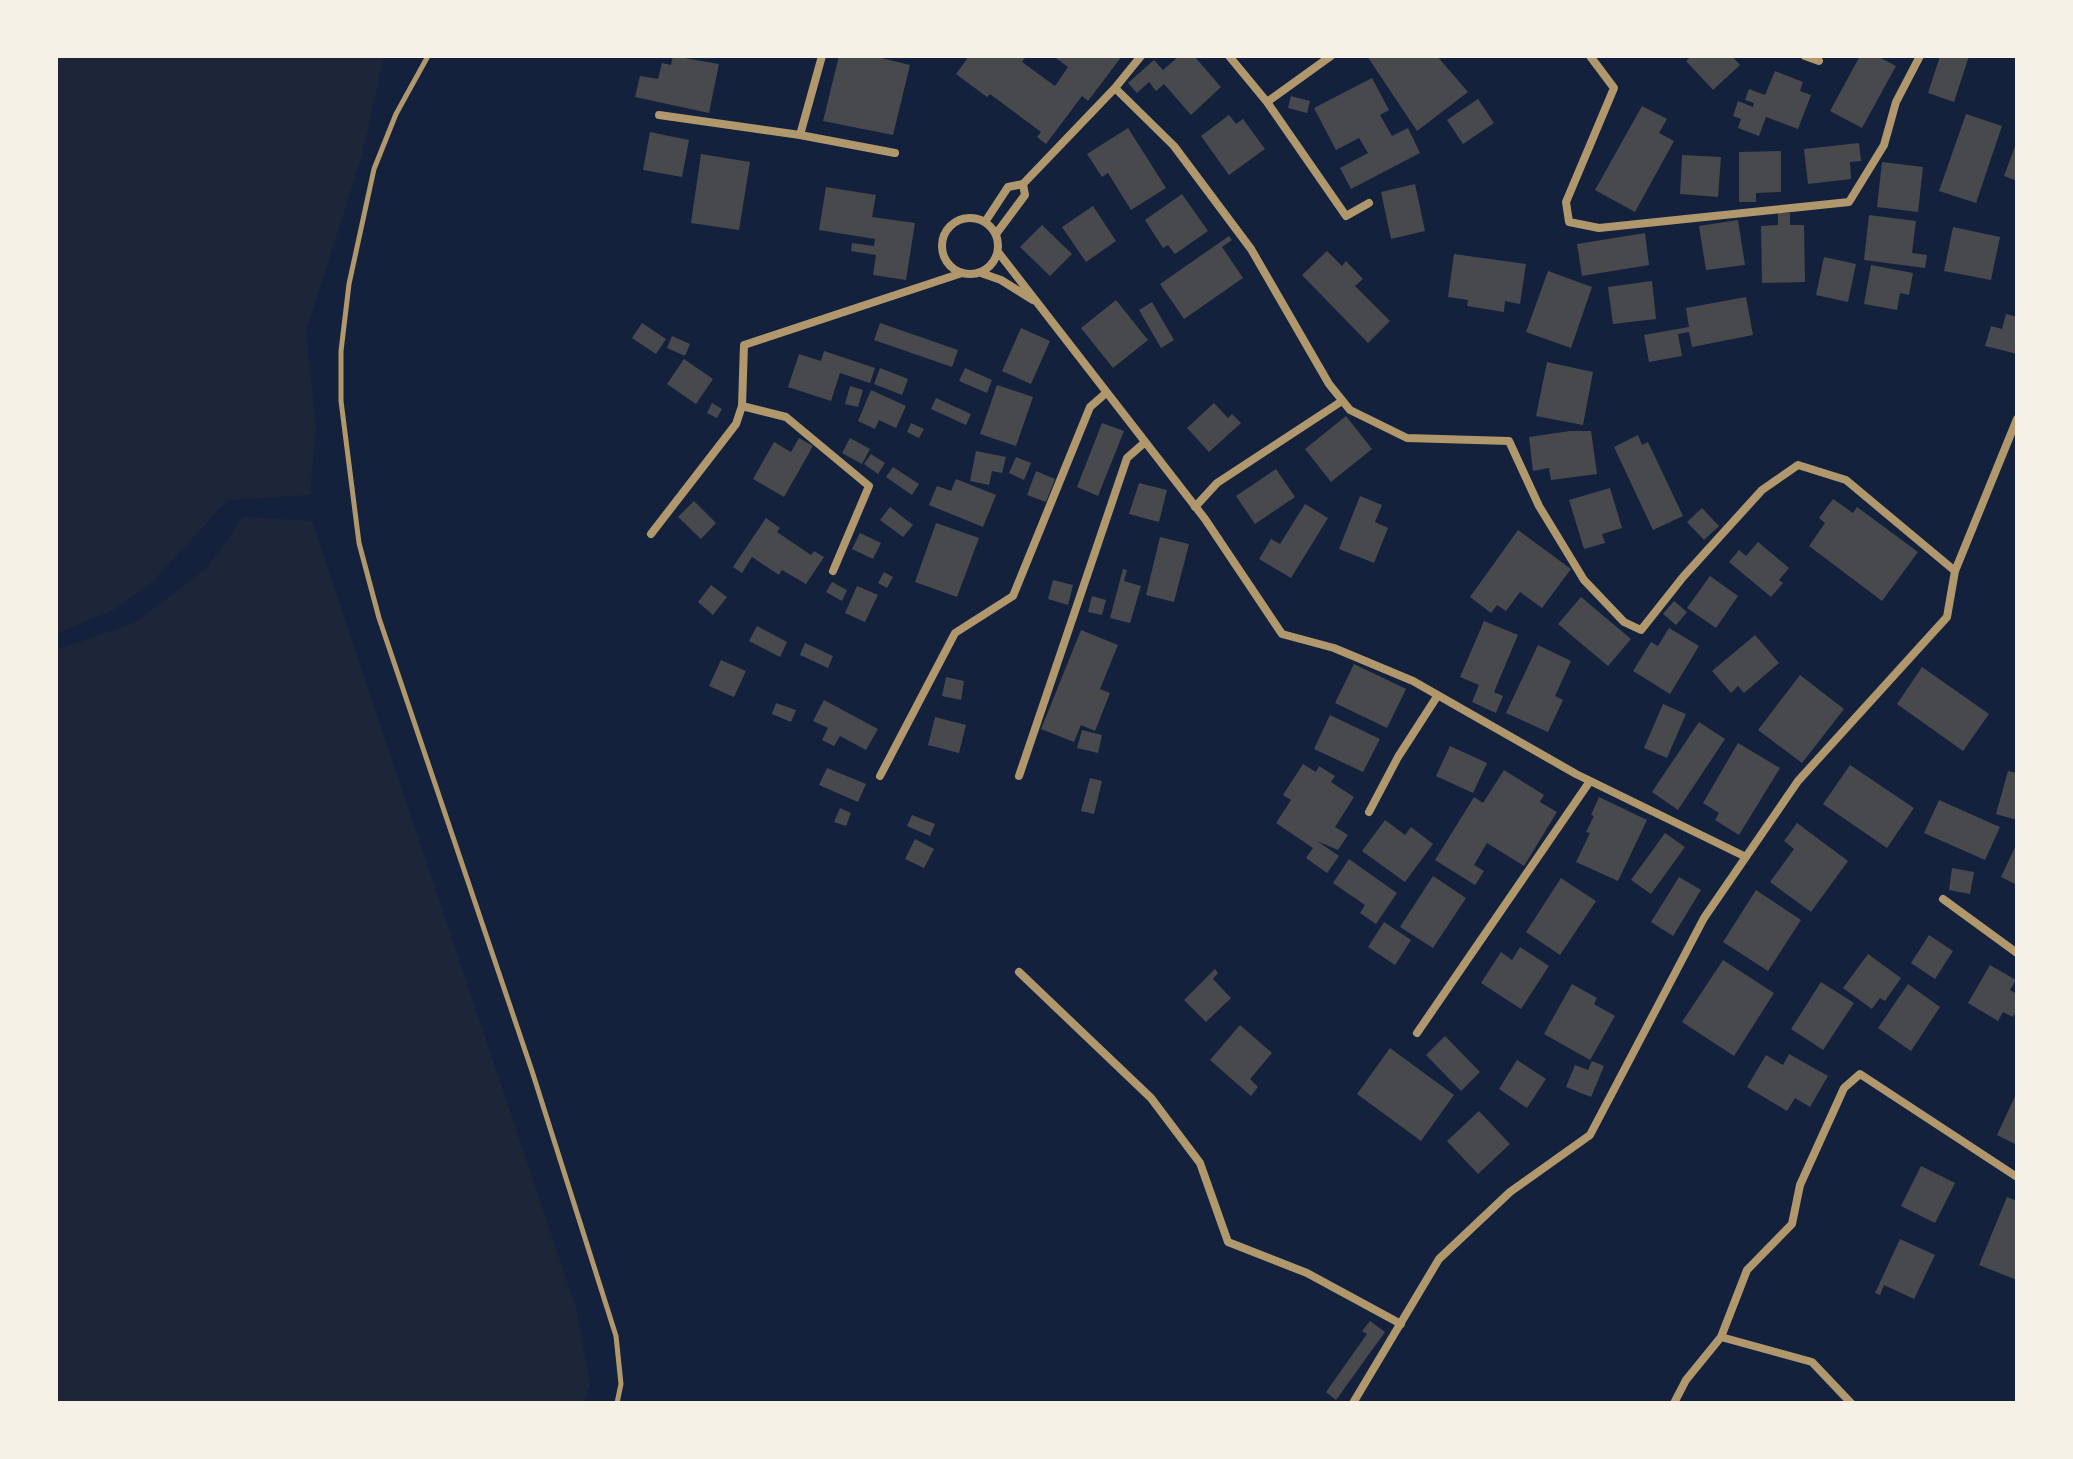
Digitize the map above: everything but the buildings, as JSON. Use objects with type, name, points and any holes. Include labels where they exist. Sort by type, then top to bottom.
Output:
[{"type":"street","points":[[800,135],[822,56]]},
{"type":"street","points":[[985,222],[1008,187],[1023,184],[1115,88],[1141,56]]},
{"type":"street","points":[[1229,56],[1267,102],[1346,216],[1369,203]]},
{"type":"street","points":[[1267,102],[1331,56]]},
{"type":"street","points":[[1590,56],[1614,88],[1566,202],[1569,222],[1599,228],[1849,202],[1884,145],[1896,102],[1920,56]]},
{"type":"street","points":[[1805,56],[1819,61]]},
{"type":"street","points":[[1115,88],[1174,146],[1242,237],[1350,410],[1407,438],[1509,441],[1539,506],[1584,580],[1624,622],[1641,630],[1683,577],[1762,490],[1798,465],[1846,480],[1955,571]]},
{"type":"street","points":[[659,115],[800,135],[895,153]]},
{"type":"street","points":[[996,234],[1025,195],[1023,184]]},
{"type":"street","points":[[962,273],[953,269],[943,253],[945,234],[959,220],[976,218],[985,222],[996,234],[998,252],[1195,507],[1282,634],[1334,648],[1438,695],[1590,781],[1746,857]]},
{"type":"street","points":[[981,273],[989,268],[998,252]]},
{"type":"street","points":[[651,534],[736,424],[742,406],[744,345],[962,273],[981,273],[1001,280],[1040,305]]},
{"type":"street","points":[[880,776],[955,633],[1013,596],[1090,407],[1106,393]]},
{"type":"street","points":[[1195,507],[1217,483],[1342,401]]},
{"type":"street","points":[[742,406],[786,417],[869,486],[833,571]]},
{"type":"street","points":[[1353,1403],[1439,1259],[1510,1192],[1590,1135],[1704,918],[1798,781],[1947,617],[1955,571],[2017,419]]},
{"type":"street","points":[[1019,776],[1127,458],[1144,443]]},
{"type":"street","points":[[1369,812],[1398,757],[1438,695]]},
{"type":"street","points":[[1417,1033],[1590,781]]},
{"type":"street","points":[[1943,899],[2017,953]]},
{"type":"street","points":[[1019,972],[1151,1098],[1200,1163],[1228,1242],[1307,1273],[1401,1324]]},
{"type":"street","points":[[1674,1403],[1686,1380],[1721,1337],[1747,1270],[1792,1224],[1800,1185],[1844,1088],[1860,1074],[2017,1177]]},
{"type":"street","points":[[1721,1337],[1812,1362],[1851,1403]]},
{"type":"lane","points":[[428,56],[396,114],[374,169],[349,284],[341,351],[341,401],[359,543],[379,618],[532,1071],[616,1336],[621,1384],[617,1403]]},
{"type":"shaded area","points":[[56,56],[384,56],[362,155],[306,332],[316,427],[310,495],[228,500],[153,581],[114,610],[56,634]]},
{"type":"shaded area","points":[[243,517],[312,521],[577,1311],[590,1385],[583,1403],[56,1403],[56,650],[136,622],[207,568]]}]
